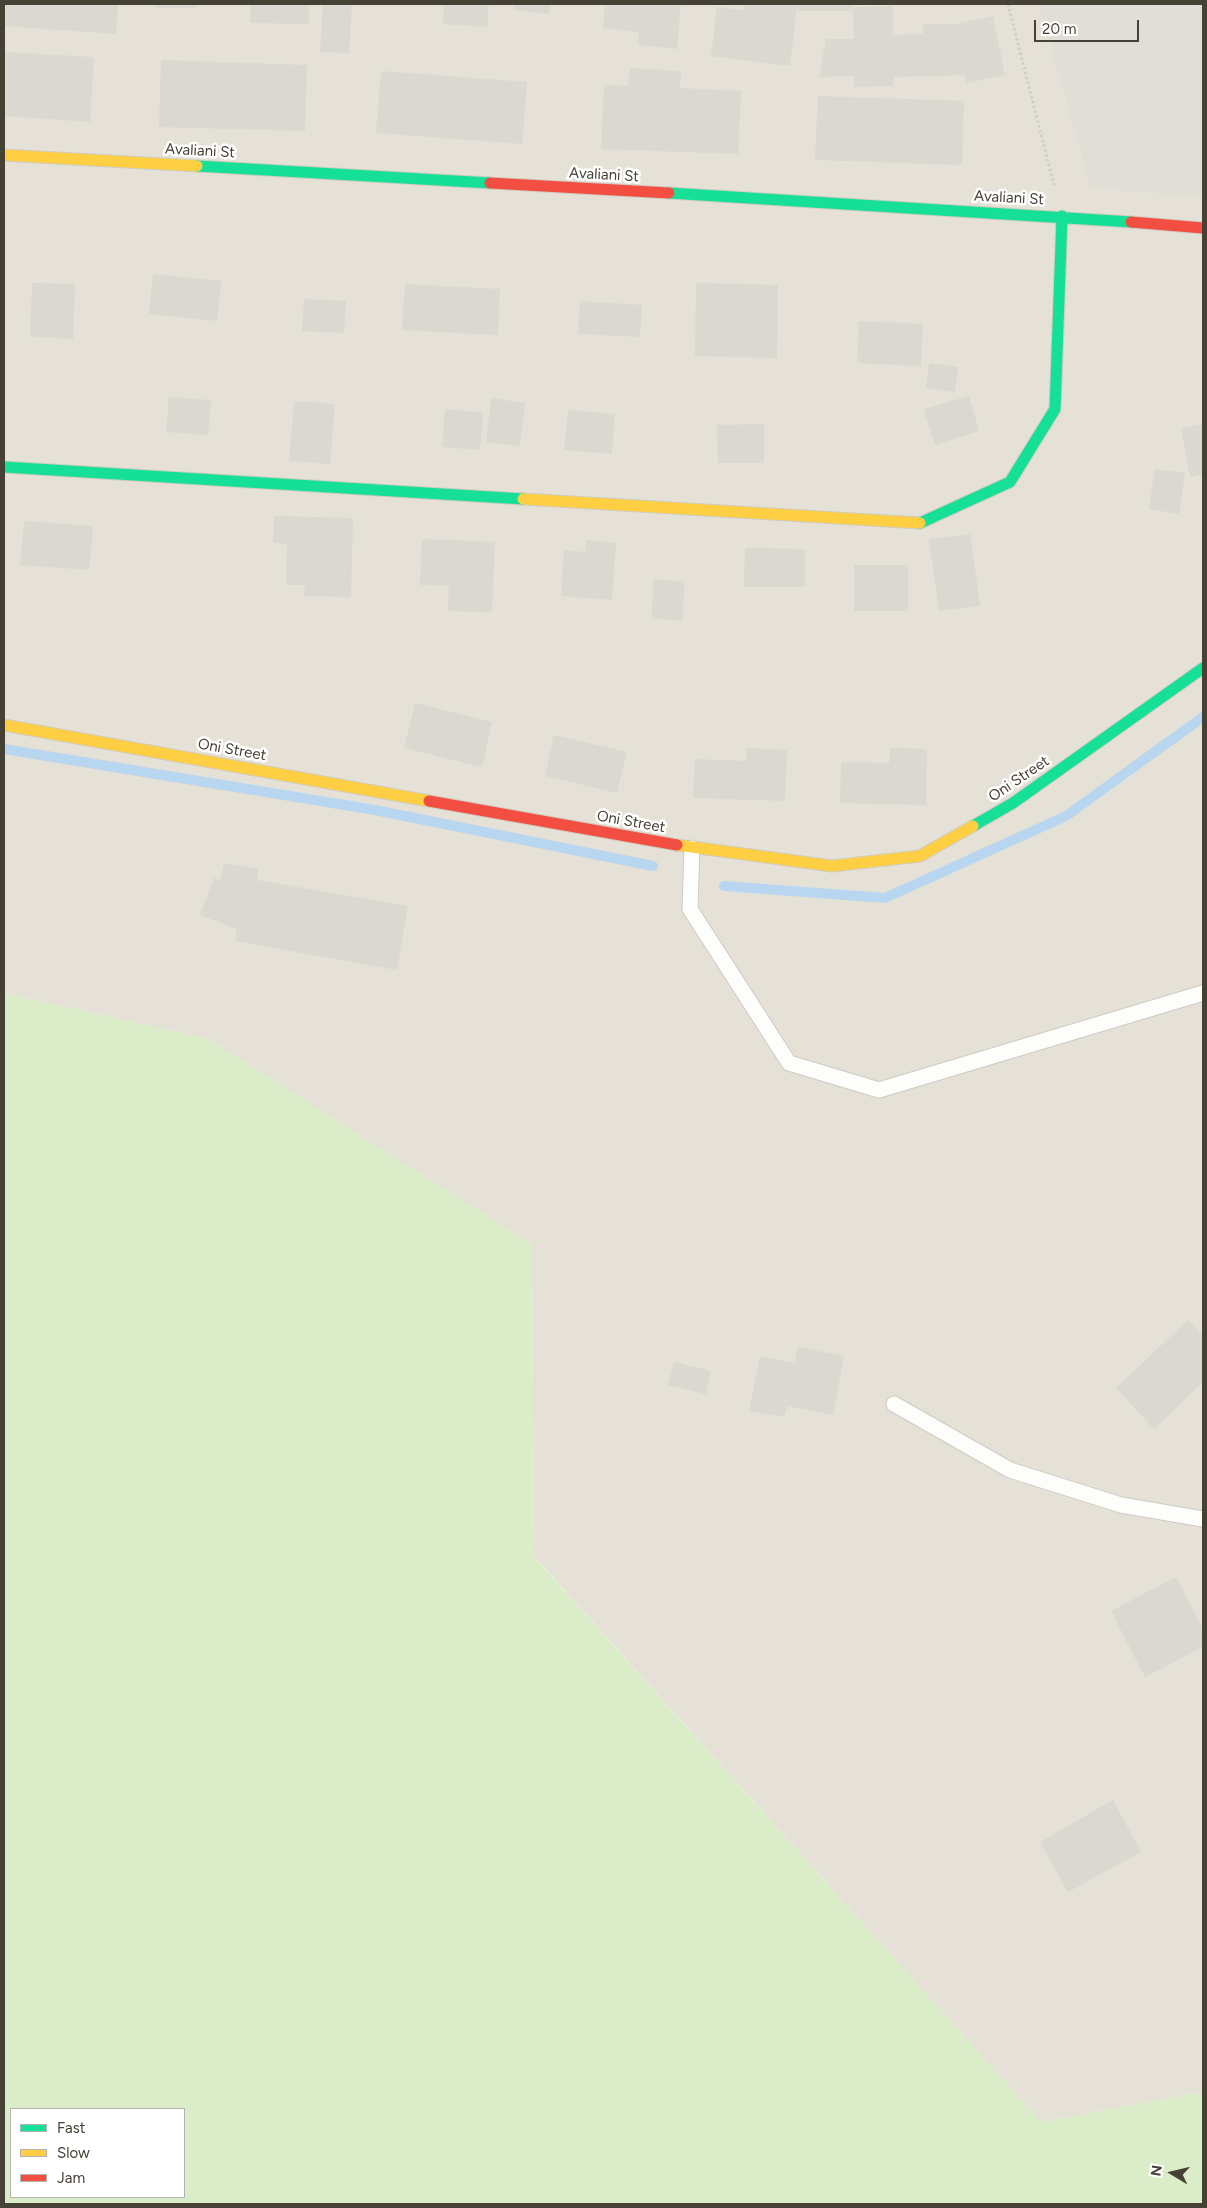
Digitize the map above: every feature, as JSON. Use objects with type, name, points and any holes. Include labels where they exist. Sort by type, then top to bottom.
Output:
[{"type":"street","name":"Avaliani St","points":[[4,155],[1062,216],[1203,228]]},
{"type":"street","points":[[4,467],[924,523],[1010,482],[1055,409],[1062,216]]},
{"type":"street","name":"Oni Street","points":[[4,724],[692,848],[832,866],[920,856],[1013,803],[1203,668]]},
{"type":"lane","points":[[692,848],[690,909],[789,1063],[879,1090],[1203,993]]},
{"type":"lane","points":[[894,1404],[1010,1470],[1121,1505],[1203,1519]]},
{"type":"path","points":[[1008,4],[1062,216]]},
{"type":"shaded area","points":[[4,4],[1203,4],[1203,2092],[1041,2122],[534,1556],[532,1245],[208,1039],[4,993]]},
{"type":"shaded area","points":[[1039,4],[1203,4],[1203,197],[1091,188]]},
{"type":"green space","points":[[4,993],[208,1039],[532,1245],[534,1557],[1041,2122],[1203,2092],[1203,2204],[4,2204]]},
{"type":"building","points":[[4,4],[118,4],[116,34],[4,26]]},
{"type":"building","points":[[156,4],[196,4],[196,8],[156,8]]},
{"type":"building","points":[[251,4],[309,4],[309,24],[250,23]]},
{"type":"building","points":[[323,4],[352,4],[349,53],[320,52]]},
{"type":"building","points":[[444,4],[489,4],[487,27],[443,24]]},
{"type":"building","points":[[515,4],[551,4],[549,14],[514,10]]},
{"type":"building","points":[[605,4],[681,4],[677,49],[638,45],[639,32],[603,28]]},
{"type":"building","points":[[745,4],[797,4],[790,66],[711,56],[717,7],[744,10]]},
{"type":"building","points":[[797,4],[852,4],[852,11],[797,11]]},
{"type":"building","points":[[893,6],[893,35],[923,34],[923,24],[955,24],[993,16],[1005,75],[967,83],[965,75],[894,77],[893,86],[854,87],[854,76],[819,77],[826,39],[854,39],[853,7]]},
{"type":"building","points":[[4,52],[94,57],[90,122],[4,116]]},
{"type":"building","points":[[161,60],[307,65],[305,131],[159,127]]},
{"type":"building","points":[[630,68],[681,71],[680,88],[741,91],[738,154],[601,149],[604,85],[628,86]]},
{"type":"building","points":[[381,71],[527,82],[522,144],[376,133]]},
{"type":"building","points":[[818,96],[964,101],[962,165],[815,160]]},
{"type":"building","points":[[153,274],[221,281],[217,321],[149,314]]},
{"type":"building","points":[[32,283],[75,284],[73,339],[30,337]]},
{"type":"building","points":[[696,283],[778,285],[777,358],[695,356]]},
{"type":"building","points":[[405,284],[500,289],[498,335],[402,330]]},
{"type":"building","points":[[304,299],[346,301],[344,333],[302,331]]},
{"type":"building","points":[[580,301],[642,305],[640,337],[578,334]]},
{"type":"building","points":[[859,321],[923,324],[921,366],[857,363]]},
{"type":"building","points":[[929,363],[958,367],[955,392],[926,388]]},
{"type":"building","points":[[969,396],[979,431],[935,445],[924,409]]},
{"type":"building","points":[[169,397],[211,400],[208,435],[166,432]]},
{"type":"building","points":[[491,398],[525,403],[520,446],[486,442]]},
{"type":"building","points":[[294,401],[335,404],[330,464],[289,461]]},
{"type":"building","points":[[445,409],[483,413],[480,450],[442,447]]},
{"type":"building","points":[[568,410],[615,414],[612,454],[564,450]]},
{"type":"building","points":[[764,424],[764,463],[718,463],[717,425]]},
{"type":"building","points":[[1203,424],[1203,474],[1190,477],[1181,428]]},
{"type":"building","points":[[1155,469],[1185,473],[1179,514],[1149,509]]},
{"type":"building","points":[[274,516],[353,518],[351,597],[304,596],[305,585],[286,585],[287,544],[273,543]]},
{"type":"building","points":[[24,521],[93,526],[89,570],[20,565]]},
{"type":"building","points":[[970,534],[980,606],[939,611],[929,539]]},
{"type":"building","points":[[422,539],[495,542],[492,612],[448,611],[449,586],[420,585]]},
{"type":"building","points":[[586,540],[616,543],[612,600],[561,596],[564,550],[585,552]]},
{"type":"building","points":[[745,548],[805,549],[805,587],[744,587]]},
{"type":"building","points":[[854,565],[908,565],[908,611],[854,611]]},
{"type":"building","points":[[653,580],[684,581],[683,620],[652,619]]},
{"type":"building","points":[[415,703],[492,722],[482,767],[404,748]]},
{"type":"building","points":[[554,735],[627,752],[617,793],[545,776]]},
{"type":"building","points":[[747,748],[787,750],[785,801],[693,798],[695,759],[746,761]]},
{"type":"building","points":[[890,748],[927,749],[926,805],[840,803],[841,762],[889,763]]},
{"type":"building","points":[[224,863],[258,869],[257,880],[408,906],[397,970],[235,941],[237,929],[200,915],[214,878],[220,881]]},
{"type":"building","points":[[1188,1320],[1203,1336],[1203,1382],[1154,1429],[1116,1388]]},
{"type":"building","points":[[798,1347],[844,1356],[833,1415],[787,1406],[784,1417],[749,1411],[760,1356],[795,1363]]},
{"type":"building","points":[[674,1362],[711,1371],[706,1394],[668,1385]]},
{"type":"building","points":[[1176,1577],[1203,1629],[1203,1647],[1145,1677],[1111,1611]]},
{"type":"building","points":[[1113,1800],[1141,1852],[1068,1892],[1040,1842]]},
{"type":"waterway","points":[[724,886],[885,898],[1066,816],[1203,717]]},
{"type":"waterway","points":[[4,749],[375,810],[653,866]]},
{"type":"traffic: fast","points":[[197,166],[490,183]]},
{"type":"traffic: fast","points":[[669,193],[1131,222]]},
{"type":"traffic: fast","points":[[920,523],[1010,482],[1055,409],[1062,216]]},
{"type":"traffic: fast","points":[[4,467],[523,499]]},
{"type":"traffic: fast","points":[[973,826],[1013,803],[1203,668]]},
{"type":"traffic: slow","points":[[4,155],[197,166]]},
{"type":"traffic: slow","points":[[523,499],[920,523]]},
{"type":"traffic: slow","points":[[4,725],[429,801]]},
{"type":"traffic: slow","points":[[677,845],[832,866],[920,856],[973,826]]},
{"type":"traffic: jam","points":[[490,183],[669,193]]},
{"type":"traffic: jam","points":[[1131,222],[1203,228]]},
{"type":"traffic: jam","points":[[429,801],[677,845]]}]
